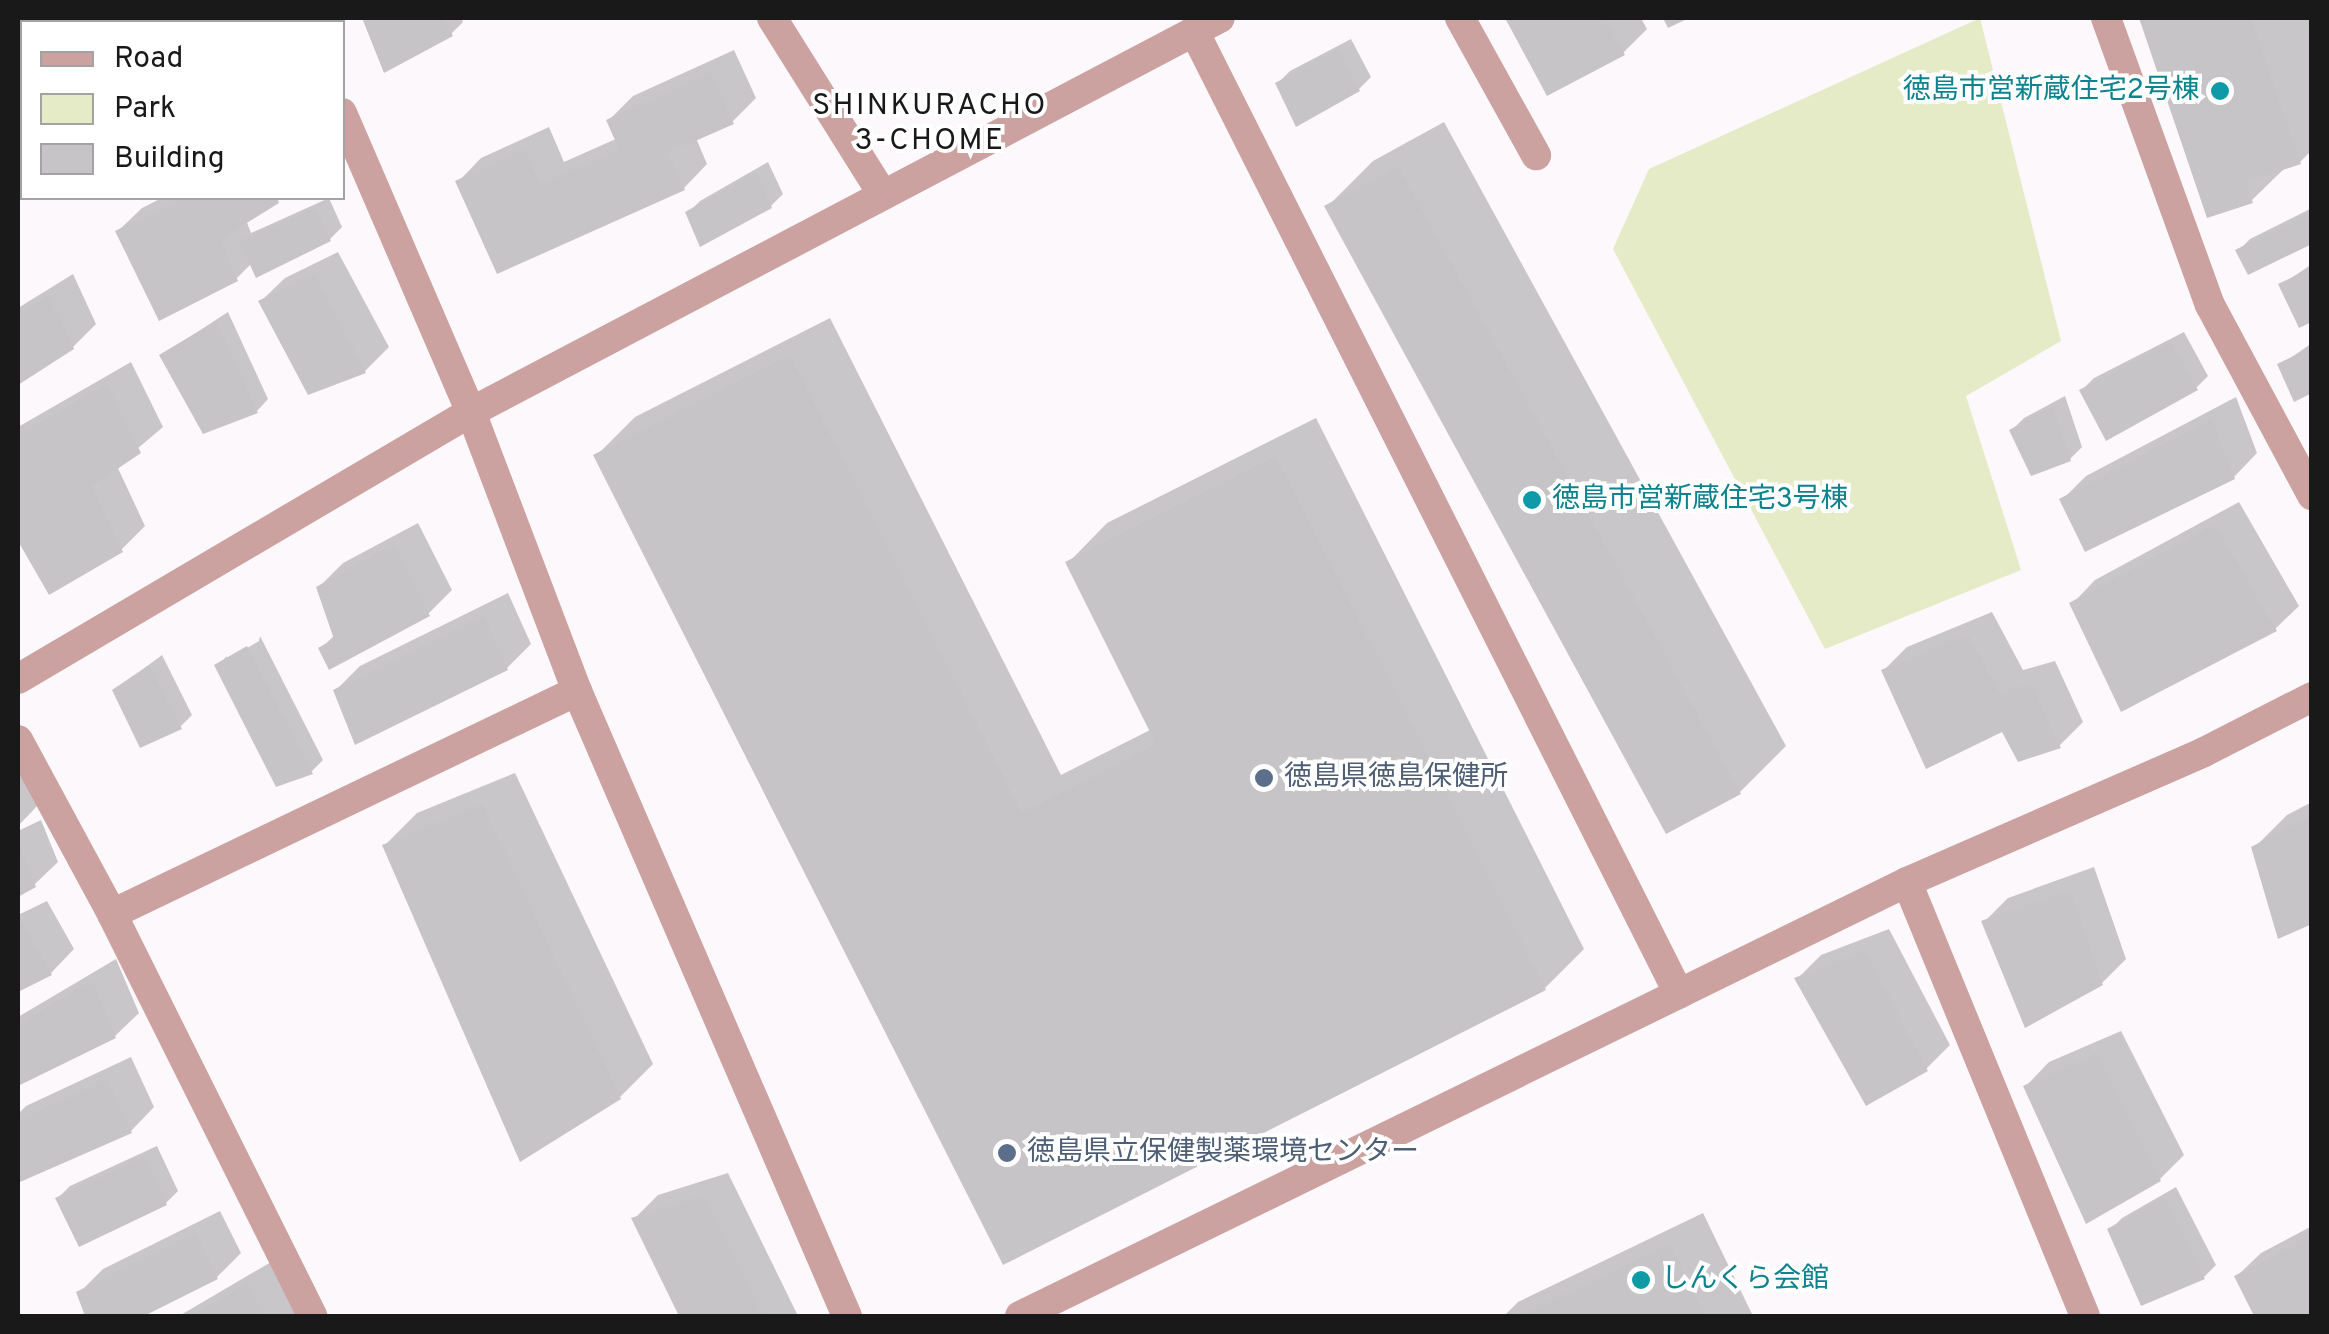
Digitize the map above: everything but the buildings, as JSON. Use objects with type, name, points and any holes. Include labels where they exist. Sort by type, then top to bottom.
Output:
[{"type":"street","points":[[772,18],[883,194]]},
{"type":"street","points":[[1460,18],[1536,155]]},
{"type":"street","points":[[2106,18],[2210,305],[2312,495]]},
{"type":"street","points":[[18,680],[471,412],[1207,24],[1679,994]]},
{"type":"street","points":[[345,120],[471,412],[577,691],[847,1316]]},
{"type":"street","points":[[112,914],[577,691]]},
{"type":"street","points":[[1020,1316],[1907,882],[2204,752],[2312,697]]},
{"type":"street","points":[[18,740],[112,914],[312,1316]]},
{"type":"street","points":[[1907,882],[2085,1316]]},
{"type":"green space","points":[[1980,18],[2061,341],[1966,396],[2021,570],[1825,649],[1613,249],[1649,169]]},
{"type":"place","name":"徳島市営新蔵住宅2号棟","points":[[2220,91]]},
{"type":"place","name":"徳島市営新蔵住宅3号棟","points":[[1532,500]]},
{"type":"place","name":"徳島県徳島保健所","points":[[1264,778]]},
{"type":"place","name":"徳島県立保健製薬環境センター","points":[[1007,1153]]},
{"type":"place","name":"しんくら会館","points":[[1641,1280]]},
{"type":"district","name":"SHINKURACHO 3-CHOME","points":[[930,124]]}]
